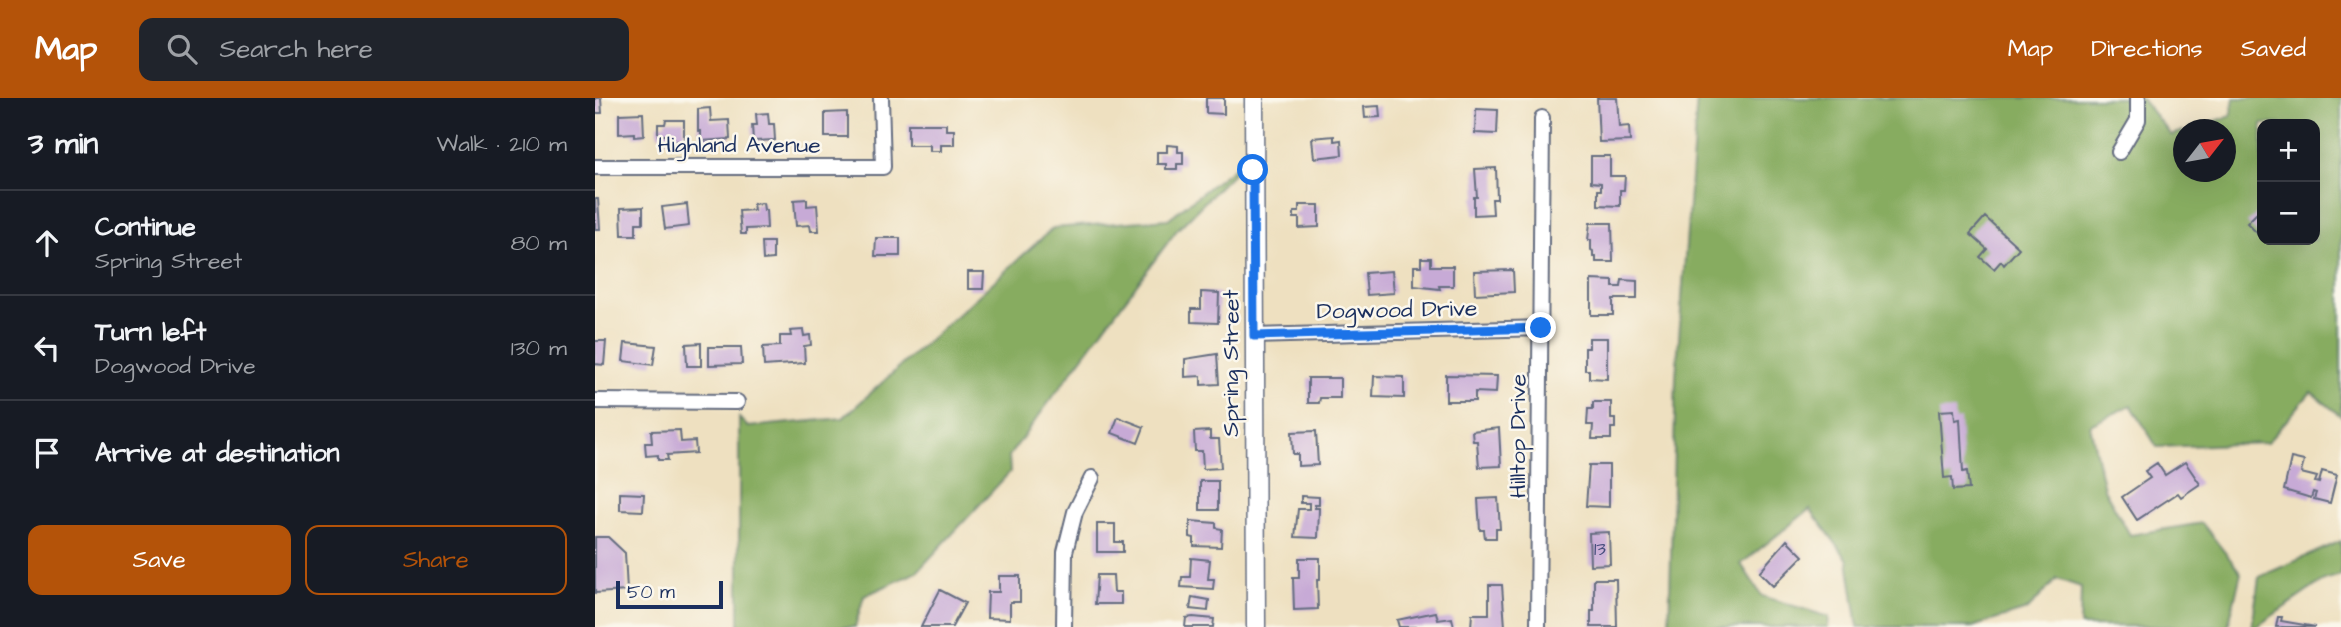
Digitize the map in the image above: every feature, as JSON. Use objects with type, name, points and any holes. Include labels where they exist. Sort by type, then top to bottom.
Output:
[{"type":"street","name":"Highland Avenue","points":[[595,167],[883,167],[881,98]]},
{"type":"street","name":"Spring Street","points":[[1254,98],[1256,627]]},
{"type":"street","points":[[2119,152],[2139,120],[2138,98]]},
{"type":"street","name":"Hilltop Drive","points":[[1538,627],[1542,118]]},
{"type":"street","name":"Dogwood Drive","points":[[1254,336],[1541,328]]},
{"type":"street","points":[[595,401],[737,402]]},
{"type":"street","points":[[1064,627],[1065,552],[1075,512],[1092,478]]},
{"type":"green space","points":[[1697,98],[2141,98],[2173,134],[2173,182],[2236,182],[2236,119],[2221,119],[2231,116],[2234,98],[2341,98],[2341,416],[2311,392],[2267,443],[2157,447],[2131,405],[2090,425],[2104,489],[2130,535],[2202,523],[2241,573],[2228,627],[2080,626],[2081,587],[2057,579],[2027,610],[1972,627],[1858,627],[1848,560],[1810,509],[1741,564],[1762,596],[1829,617],[1828,627],[1669,627],[1676,377]]},
{"type":"green space","points":[[1240,163],[1177,230],[1009,456],[1010,472],[917,572],[864,596],[855,627],[739,627],[739,418],[748,427],[843,418],[1053,228],[1168,219]]},
{"type":"green space","points":[[2341,541],[2341,575],[2324,580],[2256,627],[2252,627],[2259,577]]},
{"type":"building","points":[[595,98],[601,98],[602,113],[595,113]]},
{"type":"building","points":[[1206,98],[1224,98],[1224,114],[1206,113]]},
{"type":"building","points":[[1597,98],[1617,98],[1619,127],[1629,126],[1630,141],[1599,142]]},
{"type":"building","points":[[1379,106],[1380,117],[1365,118],[1364,107]]},
{"type":"building","points":[[710,108],[711,121],[729,120],[730,139],[701,141],[698,109]]},
{"type":"building","points":[[1476,109],[1498,110],[1497,134],[1475,133]]},
{"type":"building","points":[[847,112],[847,137],[825,137],[825,113]]},
{"type":"building","points":[[643,113],[644,136],[634,137],[634,133],[619,134],[619,114]]},
{"type":"building","points":[[768,113],[769,124],[774,124],[775,140],[753,141],[752,125],[757,125],[756,114]]},
{"type":"building","points":[[666,120],[684,120],[684,141],[666,141],[666,135],[658,135],[658,124],[665,124]]},
{"type":"building","points":[[908,124],[946,124],[946,130],[954,130],[954,145],[941,145],[941,151],[930,151],[930,145],[908,145]]},
{"type":"building","points":[[1334,136],[1334,141],[1341,140],[1342,155],[1314,158],[1312,138]]},
{"type":"building","points":[[1167,145],[1178,146],[1178,152],[1183,152],[1183,164],[1177,164],[1177,169],[1166,169],[1166,164],[1157,164],[1157,152],[1167,152]]},
{"type":"building","points":[[1591,156],[1610,156],[1610,176],[1625,176],[1624,190],[1620,190],[1620,206],[1598,205],[1601,183],[1591,182]]},
{"type":"building","points":[[1496,168],[1497,199],[1492,199],[1493,214],[1474,215],[1474,197],[1477,197],[1475,169]]},
{"type":"building","points":[[595,199],[598,199],[600,229],[595,229]]},
{"type":"building","points":[[807,199],[807,206],[817,205],[819,231],[811,231],[810,225],[796,226],[794,200]]},
{"type":"building","points":[[763,203],[767,228],[746,229],[746,234],[741,234],[739,211],[754,210],[753,204]]},
{"type":"building","points":[[687,204],[689,226],[665,229],[662,207]]},
{"type":"building","points":[[1299,205],[1319,205],[1319,227],[1299,228],[1299,218],[1294,218],[1294,212],[1299,212]]},
{"type":"building","points":[[643,207],[643,223],[636,223],[636,235],[622,235],[621,208]]},
{"type":"building","points":[[2257,213],[2257,233],[2247,223]]},
{"type":"building","points":[[1985,217],[2019,248],[2004,265],[2001,261],[1994,269],[1980,257],[1987,249],[1970,234]]},
{"type":"building","points":[[1590,223],[1612,223],[1613,262],[1596,262],[1596,257],[1593,257],[1591,240],[1588,240]]},
{"type":"building","points":[[876,238],[900,238],[900,256],[875,256]]},
{"type":"building","points":[[762,242],[773,242],[773,259],[763,260]]},
{"type":"building","points":[[1421,258],[1431,258],[1431,266],[1453,266],[1453,286],[1439,286],[1440,289],[1414,286],[1414,266],[1421,266]]},
{"type":"building","points":[[1513,270],[1514,292],[1475,294],[1474,271]]},
{"type":"building","points":[[1392,271],[1394,293],[1367,295],[1365,273]]},
{"type":"building","points":[[968,272],[984,272],[983,289],[968,289]]},
{"type":"building","points":[[1591,280],[1613,281],[1613,287],[1621,287],[1622,280],[1637,281],[1637,299],[1613,299],[1613,315],[1591,315]]},
{"type":"building","points":[[1201,292],[1219,293],[1218,323],[1191,322],[1191,309],[1201,309]]},
{"type":"building","points":[[803,330],[804,336],[810,335],[811,345],[804,346],[805,363],[764,366],[763,347],[780,346],[780,336],[791,336],[790,331]]},
{"type":"building","points":[[1589,338],[1607,338],[1607,379],[1589,378],[1589,370],[1585,370],[1585,348],[1589,348]]},
{"type":"building","points":[[595,341],[606,341],[604,365],[595,364]]},
{"type":"building","points":[[625,343],[656,346],[653,365],[623,361]]},
{"type":"building","points":[[701,343],[701,366],[687,366],[686,344]]},
{"type":"building","points":[[709,347],[741,347],[742,364],[709,365]]},
{"type":"building","points":[[1217,354],[1219,384],[1201,385],[1201,376],[1185,377],[1185,359]]},
{"type":"building","points":[[1446,375],[1497,376],[1496,393],[1475,392],[1475,401],[1446,401]]},
{"type":"building","points":[[1374,376],[1404,377],[1404,398],[1373,397]]},
{"type":"building","points":[[1308,378],[1340,378],[1340,398],[1320,398],[1319,403],[1308,403]]},
{"type":"building","points":[[1593,402],[1611,402],[1611,419],[1615,419],[1615,428],[1611,428],[1611,439],[1592,439],[1593,425],[1587,425],[1588,409],[1593,409]]},
{"type":"building","points":[[1954,410],[1955,420],[1960,419],[1963,472],[1967,471],[1969,489],[1953,490],[1952,477],[1944,478],[1939,411]]},
{"type":"building","points":[[1118,417],[1144,427],[1138,443],[1112,433]]},
{"type":"building","points":[[1499,428],[1501,466],[1479,467],[1477,441],[1473,441],[1472,431]]},
{"type":"building","points":[[680,430],[681,442],[695,441],[696,453],[667,455],[668,460],[658,460],[658,455],[646,456],[645,443],[652,443],[651,431]]},
{"type":"building","points":[[1210,431],[1210,439],[1219,439],[1221,468],[1203,469],[1202,451],[1195,451],[1194,432]]},
{"type":"building","points":[[1316,431],[1318,465],[1298,466],[1298,454],[1293,454],[1292,432]]},
{"type":"building","points":[[2291,458],[2304,461],[2301,473],[2317,477],[2315,482],[2319,483],[2322,471],[2337,475],[2330,503],[2314,499],[2316,493],[2313,492],[2311,498],[2284,490]]},
{"type":"building","points":[[2185,462],[2200,484],[2181,497],[2178,493],[2137,520],[2122,497],[2150,478],[2145,471],[2157,463],[2165,475]]},
{"type":"building","points":[[1589,465],[1609,465],[1609,507],[1586,506]]},
{"type":"building","points":[[1200,481],[1218,481],[1218,510],[1200,510]]},
{"type":"building","points":[[620,493],[644,494],[643,511],[620,510]]},
{"type":"building","points":[[1301,496],[1319,497],[1319,505],[1315,505],[1315,508],[1319,508],[1318,538],[1295,537],[1298,509],[1309,509],[1309,503],[1301,503]]},
{"type":"building","points":[[1498,498],[1500,529],[1496,529],[1496,538],[1485,538],[1484,530],[1480,530],[1478,499]]},
{"type":"building","points":[[1190,521],[1216,523],[1216,528],[1222,529],[1221,547],[1194,546],[1194,538],[1190,537]]},
{"type":"building","points":[[1097,524],[1115,524],[1115,542],[1123,542],[1123,552],[1097,552]]},
{"type":"building","points":[[1609,532],[1610,564],[1590,565],[1589,533]]},
{"type":"building","points":[[595,537],[608,537],[625,553],[627,591],[595,593]]},
{"type":"building","points":[[1787,540],[1803,556],[1773,586],[1759,572]]},
{"type":"building","points":[[1191,558],[1210,560],[1208,579],[1214,579],[1213,589],[1181,587],[1182,577],[1190,577]]},
{"type":"building","points":[[1299,558],[1320,558],[1320,580],[1317,580],[1318,609],[1294,610],[1293,578],[1299,578]]},
{"type":"building","points":[[1097,575],[1113,575],[1114,592],[1121,592],[1121,604],[1095,604]]},
{"type":"building","points":[[999,576],[1020,576],[1020,602],[1010,602],[1010,619],[987,618],[988,592],[999,592]]},
{"type":"building","points":[[1594,579],[1616,579],[1617,627],[1591,627]]},
{"type":"building","points":[[1489,585],[1502,585],[1505,627],[1471,627],[1472,614],[1489,614]]},
{"type":"building","points":[[940,590],[965,603],[952,627],[921,627]]},
{"type":"building","points":[[1192,597],[1209,600],[1208,611],[1190,609]]},
{"type":"building","points":[[1436,612],[1438,620],[1452,618],[1454,627],[1399,627],[1397,620]]},
{"type":"building","points":[[2278,617],[2282,617],[2281,621],[2316,627],[2276,627]]},
{"type":"building","points":[[1186,618],[1214,619],[1213,627],[1185,627]]},
{"type":"route","points":[[1253,170],[1254,336],[1541,328]]}]
